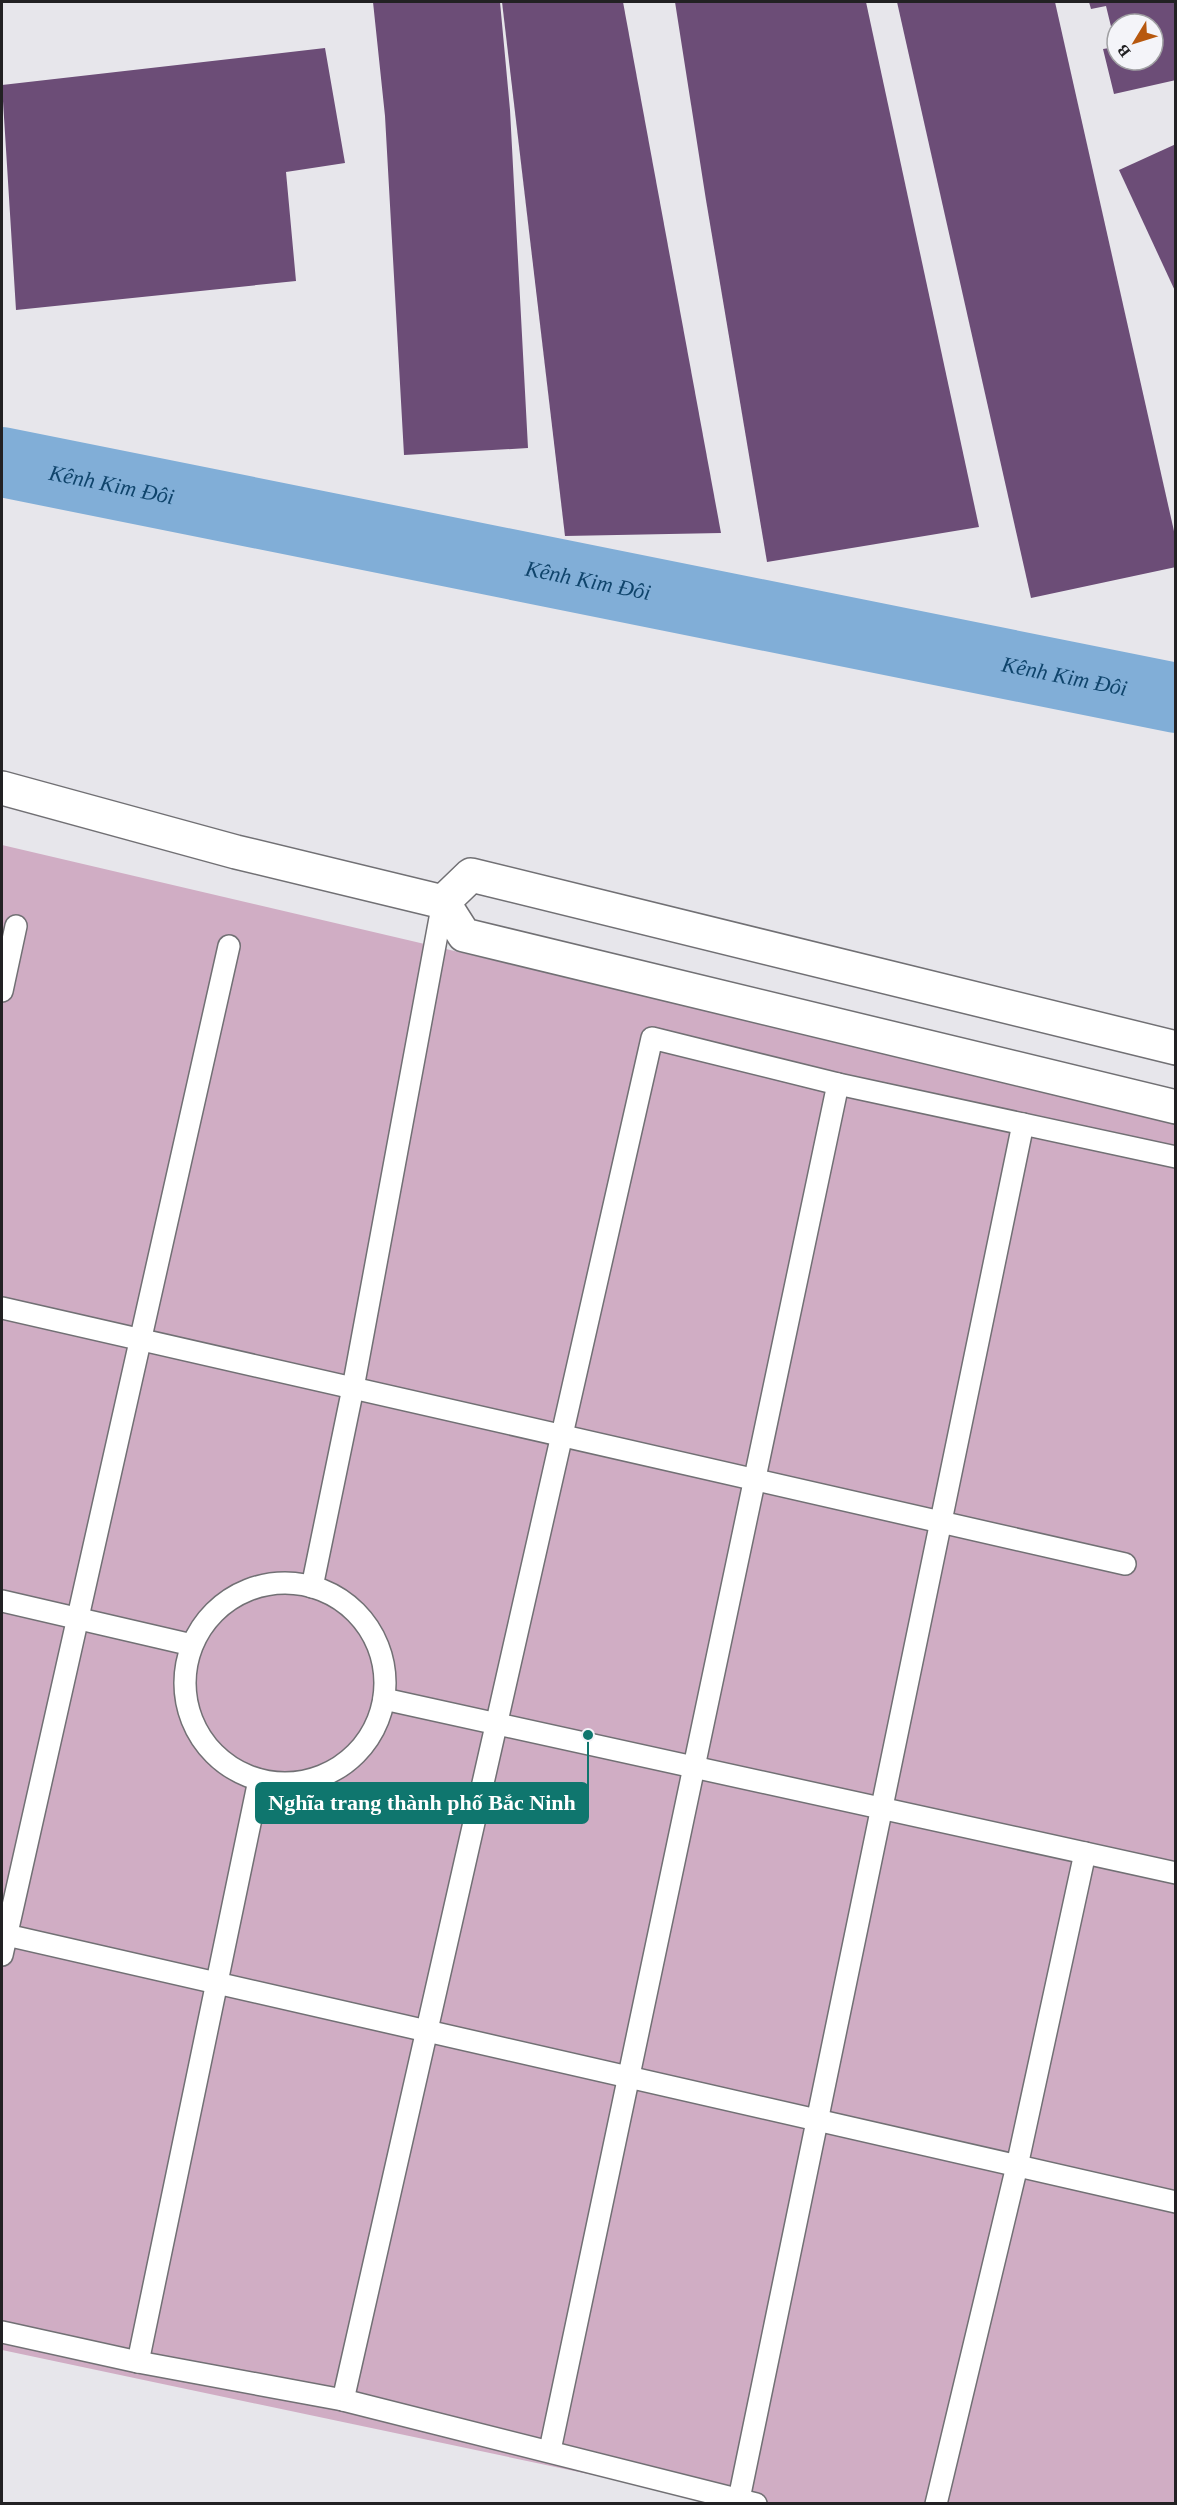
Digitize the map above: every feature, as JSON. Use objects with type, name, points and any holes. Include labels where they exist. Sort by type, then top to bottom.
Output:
[{"type":"street","points":[[2,788],[236,852],[443,903],[464,935],[1176,1107]]},
{"type":"street","points":[[443,903],[471,875],[1176,1048]]},
{"type":"lane","points":[[312,1587],[353,1388],[443,903]]},
{"type":"lane","points":[[2,991],[16,926]]},
{"type":"lane","points":[[229,946],[3,1941],[216,1983],[1176,2202]]},
{"type":"lane","points":[[343,2400],[652,1038],[838,1084],[1176,1157]]},
{"type":"lane","points":[[550,2450],[838,1084]]},
{"type":"lane","points":[[2,2332],[138,2362],[343,2400],[747,2501],[817,2120],[1023,1124]]},
{"type":"lane","points":[[2,1308],[1125,1564]]},
{"type":"lane","points":[[288,1583],[312,1587],[334,1596],[353,1611],[369,1629],[380,1651],[385,1675],[384,1699],[378,1722],[366,1743],[349,1761],[329,1774],[306,1782],[282,1783],[259,1780],[236,1771],[217,1756],[201,1737],[190,1716],[185,1692],[186,1668],[192,1645],[204,1624],[215,1612],[241,1593],[264,1586],[288,1583]]},
{"type":"lane","points":[[2,1601],[192,1645]]},
{"type":"lane","points":[[384,1699],[1176,1873]]},
{"type":"lane","points":[[138,2362],[259,1780]]},
{"type":"lane","points":[[936,2504],[1017,2166],[1085,1853]]},
{"type":"shaded area","points":[[2,845],[1175,1120],[1175,2503],[726,2503],[2,2350]]},
{"type":"building","points":[[373,2],[500,2],[510,110],[528,448],[404,455],[385,116]]},
{"type":"building","points":[[502,2],[623,2],[721,533],[565,536]]},
{"type":"building","points":[[675,2],[866,2],[979,527],[767,562]]},
{"type":"building","points":[[897,2],[1055,2],[1176,540],[1176,567],[1031,598]]},
{"type":"building","points":[[1089,2],[1176,2],[1176,80],[1114,94],[1109,72],[1165,72],[1165,12],[1107,12],[1106,6],[1091,9]]},
{"type":"building","points":[[325,48],[345,163],[286,172],[296,281],[16,310],[2,85]]},
{"type":"building","points":[[1176,144],[1176,293],[1119,170]]},
{"type":"waterway","name":"Kênh Kim Đôi","points":[[2,462],[1176,698]]},
{"type":"place","name":"Nghĩa trang thành phố Bắc Ninh","points":[[588,1735]]}]
